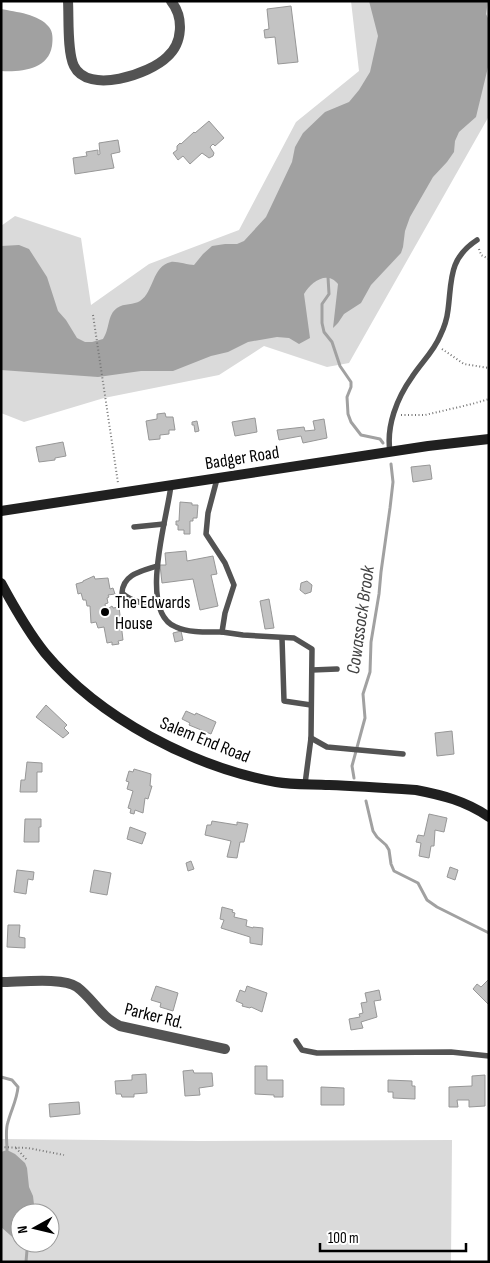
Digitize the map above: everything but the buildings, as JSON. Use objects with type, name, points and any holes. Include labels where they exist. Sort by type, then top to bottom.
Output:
[{"type":"street","points":[[68,1],[73,65],[84,77],[104,80],[131,76],[158,64],[168,57],[180,36],[178,13],[171,1]]},
{"type":"street","name":"Badger Road","points":[[1,512],[120,492],[489,439]]},
{"type":"street","name":"Salem End Road","points":[[1,583],[25,625],[46,654],[82,691],[118,717],[162,742],[215,766],[256,778],[305,784],[416,790],[465,803],[489,817]]},
{"type":"street","name":"Parker Rd.","points":[[1,982],[64,981],[78,988],[106,1018],[120,1026],[225,1049]]},
{"type":"lane","points":[[390,452],[389,433],[394,415],[411,378],[436,344],[448,312],[451,278],[454,267],[463,250],[477,240]]},
{"type":"lane","points":[[216,478],[208,513],[206,534],[225,563],[234,585],[225,613],[222,632]]},
{"type":"lane","points":[[171,485],[157,566],[160,614],[175,627],[203,632],[294,638],[312,649],[311,738],[305,784]]},
{"type":"lane","points":[[134,527],[164,524]]},
{"type":"lane","points":[[157,566],[129,577],[123,585],[122,593],[130,600],[145,604],[158,602]]},
{"type":"lane","points":[[282,638],[284,701],[311,705]]},
{"type":"lane","points":[[312,670],[338,669]]},
{"type":"lane","points":[[311,738],[327,747],[403,754]]},
{"type":"lane","points":[[296,1041],[302,1050],[317,1053],[452,1052],[489,1056]]},
{"type":"path","points":[[477,240],[481,255],[489,259]]},
{"type":"path","points":[[93,315],[120,492]]},
{"type":"path","points":[[436,344],[464,364],[489,368]]},
{"type":"path","points":[[394,415],[425,415],[489,399]]},
{"type":"path","points":[[1,1147],[64,1155]]},
{"type":"path","points":[[16,1148],[27,1160]]},
{"type":"shaded area","points":[[351,1],[489,1],[489,116],[349,363],[327,367],[264,346],[219,375],[104,398],[24,422],[1,413],[1,226],[15,216],[81,238],[91,305],[149,264],[239,230],[296,122],[359,71]]},
{"type":"shaded area","points":[[369,1],[488,1],[486,14],[489,20],[489,63],[476,117],[459,132],[455,141],[454,152],[433,177],[410,217],[401,253],[371,285],[361,303],[344,314],[333,328],[338,284],[329,278],[320,279],[311,285],[304,294],[310,338],[299,344],[289,338],[277,337],[248,342],[228,352],[211,356],[173,371],[141,371],[98,377],[1,370],[1,246],[19,245],[29,249],[47,277],[58,311],[77,338],[85,342],[103,339],[114,311],[120,306],[138,302],[145,297],[160,269],[165,264],[173,262],[194,265],[212,246],[237,244],[244,241],[266,217],[292,162],[295,147],[303,133],[325,112],[349,102],[370,72],[378,36]]},
{"type":"shaded area","points":[[1,9],[33,16],[49,27],[52,36],[52,46],[45,60],[39,65],[25,70],[1,71]]},
{"type":"shaded area","points":[[1,1139],[200,1141],[452,1140],[451,1262],[1,1262]]},
{"type":"shaded area","points":[[7,1150],[25,1163],[34,1203],[10,1203],[10,1235],[1,1227],[1,1152]]},
{"type":"waterway","name":"Cowassock Brook","points":[[328,277],[329,294],[322,304],[322,323],[324,332],[332,342],[340,366],[351,382],[347,397],[348,414],[351,422],[361,435],[380,439],[383,443]]},
{"type":"waterway","name":"Cowassock Brook","points":[[354,778],[352,766],[365,718],[363,694],[370,672],[371,642],[390,508],[393,482],[391,464]]},
{"type":"waterway","name":"Cowassock Brook","points":[[366,801],[373,831],[389,850],[394,871],[418,883],[427,900],[437,907],[489,933]]},
{"type":"waterway","points":[[1,1077],[12,1080],[18,1087],[7,1125],[7,1150]]},
{"type":"waterway","points":[[26,1262],[27,1253]]},
{"type":"place","name":"The Edwards House","points":[[105,612]]}]
